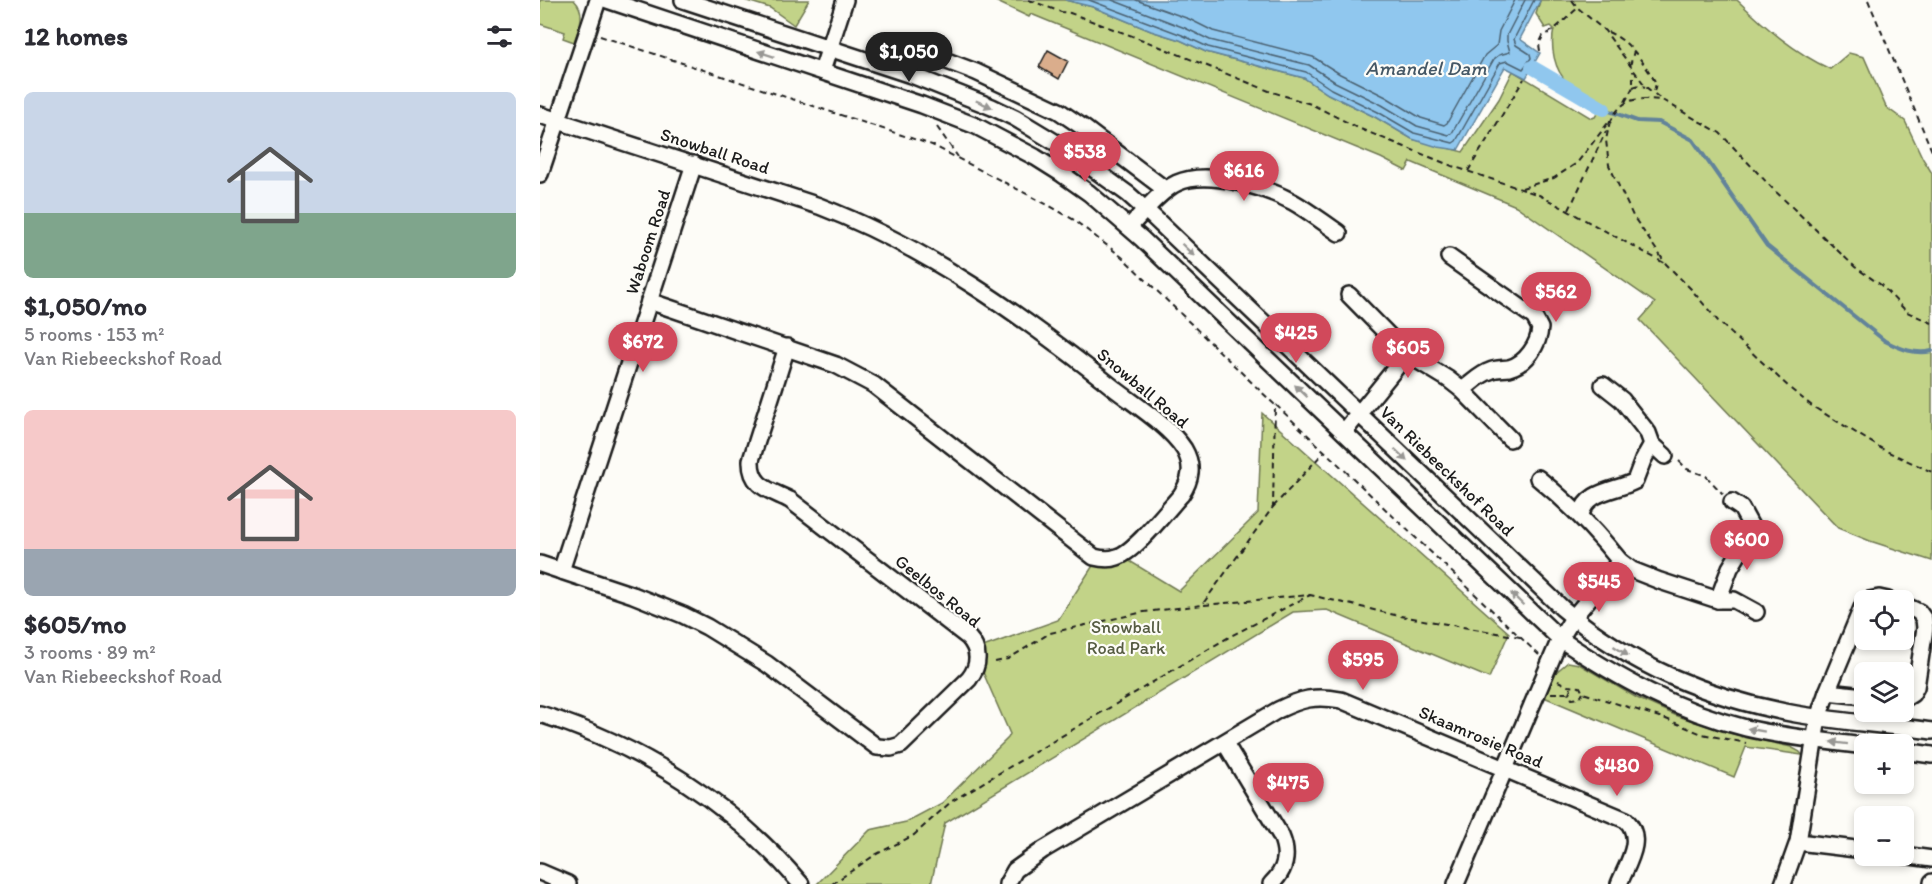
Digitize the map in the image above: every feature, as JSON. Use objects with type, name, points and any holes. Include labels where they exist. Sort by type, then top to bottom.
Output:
[{"type":"street","points":[[540,174],[597,0]]},
{"type":"street","points":[[607,0],[922,105],[976,126],[1035,157],[1089,193],[1130,227],[1560,639],[1627,682],[1676,705],[1712,718],[1746,728],[1854,745]]},
{"type":"street","name":"Van Riebeeckshof Road","points":[[683,0],[940,86],[1015,118],[1070,152],[1146,210],[1573,618],[1628,655],[1679,681],[1750,705],[1818,717],[1932,731]]},
{"type":"street","points":[[822,72],[845,0]]},
{"type":"street","points":[[589,25],[614,10],[638,10]]},
{"type":"street","points":[[902,44],[976,72],[1059,111],[1166,190]]},
{"type":"street","name":"Snowball Road","points":[[540,115],[844,215],[929,258],[957,274],[1043,333],[1160,425],[1184,449],[1191,473],[1188,485],[1129,551],[1117,558],[1094,556],[874,385],[836,365],[649,301]]},
{"type":"street","name":"Waboom Road","points":[[561,571],[694,164]]},
{"type":"street","points":[[1130,227],[1166,190],[1179,182],[1219,178],[1281,196],[1317,217],[1339,234]]},
{"type":"street","points":[[1449,257],[1534,317],[1540,328],[1537,343],[1518,365],[1490,370],[1462,390]]},
{"type":"street","points":[[1349,295],[1407,354],[1462,390],[1510,439]]},
{"type":"street","name":"Geelbos Road","points":[[540,564],[658,604],[728,639],[767,664],[877,747],[891,748],[901,745],[969,679],[977,667],[975,647],[968,637],[790,500],[766,488],[753,477],[750,470],[751,460],[787,347]]},
{"type":"street","points":[[1344,432],[1407,354]]},
{"type":"street","points":[[1603,385],[1622,400],[1648,433],[1652,444],[1665,456]]},
{"type":"street","points":[[1581,515],[1584,504],[1602,492],[1635,482],[1652,444]]},
{"type":"street","points":[[1538,478],[1581,515],[1620,561],[1632,570],[1718,600],[1734,600],[1756,612]]},
{"type":"street","points":[[1732,502],[1741,507],[1754,530],[1770,541]]},
{"type":"street","points":[[1718,600],[1730,568],[1754,530]]},
{"type":"street","points":[[1456,884],[1560,639],[1573,618],[1620,561]]},
{"type":"street","points":[[1914,610],[1919,612],[1925,624],[1914,690]]},
{"type":"street","points":[[1783,884],[1798,842],[1818,717],[1854,627]]},
{"type":"street","points":[[1827,692],[1854,695]]},
{"type":"street","name":"Skaamrosie Road","points":[[1007,884],[1015,870],[1043,850],[1278,710],[1294,702],[1324,697],[1341,700],[1621,817],[1634,830],[1635,842],[1618,884]]},
{"type":"street","points":[[540,714],[612,741],[667,770],[745,827],[801,884]]},
{"type":"street","points":[[1225,743],[1286,847],[1287,860],[1282,872],[1271,884]]},
{"type":"street","points":[[1914,752],[1932,755]]},
{"type":"street","points":[[1798,842],[1854,849]]},
{"type":"street","points":[[1914,857],[1932,859]]},
{"type":"street","points":[[540,872],[568,884]]},
{"type":"path","points":[[1029,0],[1060,12],[1071,13],[1269,91],[1311,104],[1404,148],[1539,195],[1666,264]]},
{"type":"path","points":[[1572,0],[1578,8],[1605,30],[1627,43],[1656,83],[1654,93]]},
{"type":"path","points":[[1868,0],[1932,151]]},
{"type":"path","points":[[1540,51],[1539,44],[1543,36],[1550,33],[1578,8]]},
{"type":"path","points":[[1605,30],[1646,87],[1662,100],[1720,133],[1759,175],[1855,267],[1881,285],[1907,312],[1932,323]]},
{"type":"path","points":[[1630,66],[1634,51]]},
{"type":"path","points":[[1569,210],[1610,121],[1633,87],[1633,71]]},
{"type":"path","points":[[1468,171],[1524,79]]},
{"type":"path","points":[[1633,87],[1639,85],[1646,87]]},
{"type":"path","points":[[1625,102],[1640,99],[1662,100]]},
{"type":"path","points":[[922,105],[958,157]]},
{"type":"path","points":[[1520,188],[1554,178],[1577,163],[1610,121]]},
{"type":"path","points":[[1610,121],[1606,152],[1615,179],[1633,216],[1666,264],[1718,321],[1812,406],[1884,450],[1932,472]]},
{"type":"path","points":[[1275,405],[1541,657],[1546,672],[1563,683],[1580,687],[1583,693],[1646,712],[1702,734],[1750,743]]},
{"type":"path","points":[[1273,507],[1324,452]]},
{"type":"path","points":[[1665,456],[1672,455],[1687,469],[1706,476],[1732,502]]},
{"type":"path","points":[[1202,605],[1310,595],[1395,615],[1520,638]]},
{"type":"path","points":[[832,884],[875,855],[914,835],[952,801],[1229,637],[1310,595]]},
{"type":"path","points":[[1569,693],[1574,686]]},
{"type":"path","points":[[1538,692],[1569,693]]},
{"type":"path","points":[[1569,693],[1572,699],[1581,698],[1583,693]]},
{"type":"green space","points":[[540,0],[574,0],[581,15],[574,42],[563,38],[565,32],[540,24]]},
{"type":"green space","points":[[744,0],[809,0],[794,25],[770,8]]},
{"type":"green space","points":[[993,0],[1065,0],[1093,7],[1206,52],[1304,78],[1328,94],[1375,117],[1412,139],[1463,152],[1499,99],[1513,71],[1591,118],[1595,117],[1600,109],[1596,107],[1593,99],[1568,83],[1559,72],[1553,51],[1554,29],[1551,26],[1545,28],[1536,14],[1539,0],[1737,0],[1781,39],[1830,69],[1849,53],[1864,57],[1886,107],[1905,121],[1932,173],[1932,561],[1838,528],[1640,320],[1655,303],[1516,206],[1411,162],[1406,171],[1381,158],[1031,14],[1029,17]]},
{"type":"green space","name":"Snowball Road Park","points":[[1262,413],[1509,633],[1489,678],[1327,610],[1293,612],[945,823],[931,884],[817,884],[870,830],[906,822],[942,803],[1008,738],[1010,734],[982,670],[985,660],[983,647],[1058,620],[1094,564],[1128,560],[1179,591],[1258,513]]},
{"type":"green space","points":[[1568,662],[1579,664],[1637,698],[1675,715],[1729,733],[1791,747],[1802,755],[1746,747],[1734,777],[1544,697],[1555,673]]},
{"type":"water","name":"Amandel Dam","points":[[1065,0],[1539,0],[1520,39],[1540,53],[1526,78],[1505,67],[1458,150],[1412,139],[1375,117],[1328,94],[1304,78],[1206,52],[1093,7]]},
{"type":"building","points":[[1048,50],[1068,61],[1059,79],[1039,67]]},
{"type":"waterway","points":[[1532,67],[1604,109]]},
{"type":"waterway","points":[[1604,109],[1637,121],[1659,122],[1693,140],[1767,246],[1885,341],[1908,350],[1932,351]]}]
